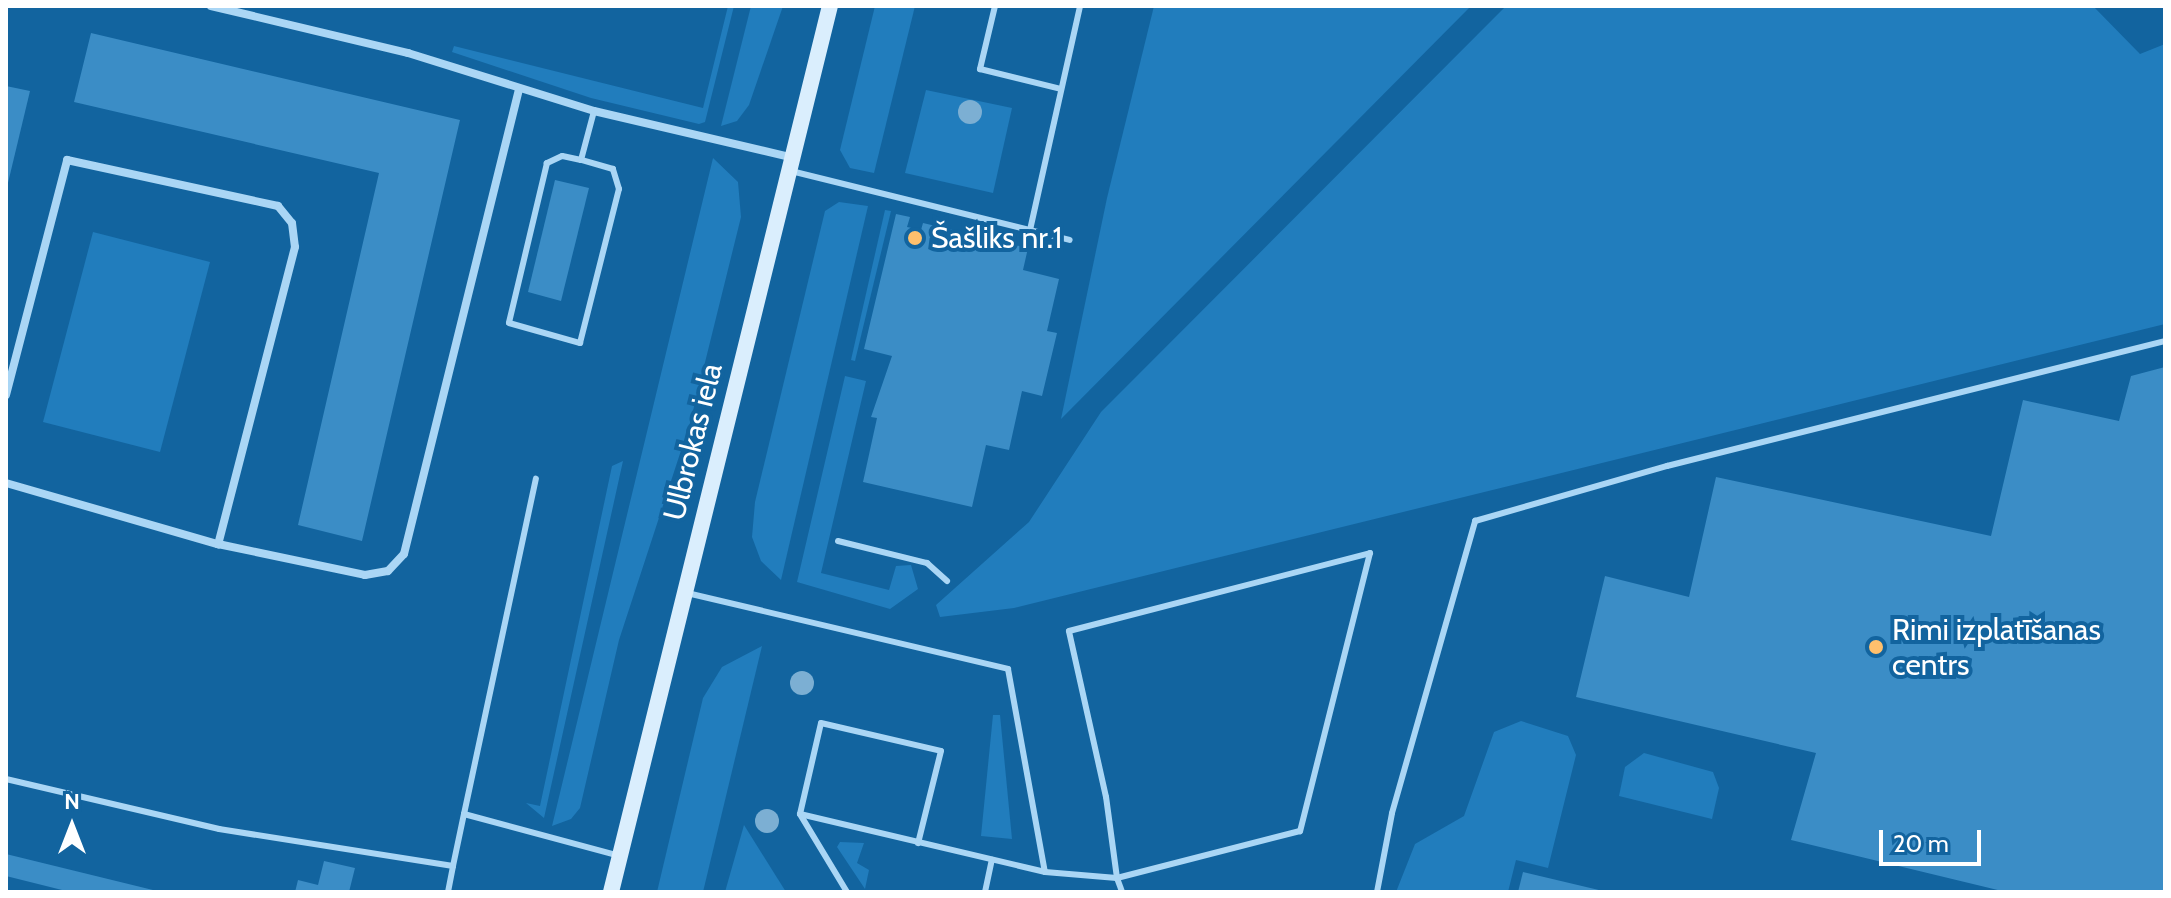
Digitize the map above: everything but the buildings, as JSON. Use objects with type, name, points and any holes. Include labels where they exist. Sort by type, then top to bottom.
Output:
[{"type":"main road","name":"Ulbrokas iela","points":[[611,892],[830,6]]},
{"type":"street","points":[[211,6],[408,53],[519,90],[792,165]]},
{"type":"street","points":[[6,483],[218,544],[365,575],[388,571],[404,554],[519,90]]},
{"type":"street","points":[[6,395],[67,160],[278,206],[292,223],[295,247],[218,544]]},
{"type":"lane","points":[[995,6],[980,69],[1061,89]]},
{"type":"lane","points":[[1030,230],[1080,6]]},
{"type":"lane","points":[[581,160],[594,111]]},
{"type":"lane","points":[[562,156],[581,160],[613,169],[619,189],[580,343],[509,323],[547,163],[562,156]]},
{"type":"lane","points":[[792,165],[1070,240]]},
{"type":"lane","points":[[1377,892],[1392,813],[1410,767],[1475,521],[1667,466],[2165,341]]},
{"type":"lane","points":[[448,892],[536,479]]},
{"type":"lane","points":[[838,541],[927,563],[947,581]]},
{"type":"lane","points":[[800,814],[1045,872],[1117,878],[1300,831],[1370,553],[1069,631],[1106,797],[1117,878],[1122,892]]},
{"type":"lane","points":[[684,592],[1008,669],[1045,872]]},
{"type":"lane","points":[[847,892],[800,814],[821,723],[941,751],[918,843]]},
{"type":"lane","points":[[6,779],[219,829],[453,866]]},
{"type":"lane","points":[[464,814],[620,856]]},
{"type":"lane","points":[[985,892],[992,860]]},
{"type":"shaded area","points":[[728,6],[734,6],[705,122],[699,124],[591,98],[452,52],[454,46],[703,108]]},
{"type":"shaded area","points":[[751,6],[783,6],[749,105],[737,121],[721,126]]},
{"type":"shaded area","points":[[875,6],[915,6],[874,173],[850,168],[840,150]]},
{"type":"shaded area","points":[[1154,6],[1471,6],[1061,419],[1107,198]]},
{"type":"shaded area","points":[[1506,6],[2093,6],[2140,54],[2165,44],[2165,324],[1014,608],[940,617],[936,605],[1029,522],[1101,412]]},
{"type":"shaded area","points":[[926,90],[1012,108],[993,193],[905,173]]},
{"type":"shaded area","points":[[713,158],[738,182],[741,217],[690,423],[619,640],[580,808],[571,819],[552,826]]},
{"type":"shaded area","points":[[839,202],[868,206],[781,580],[761,561],[752,537],[755,502],[825,211]]},
{"type":"shaded area","points":[[885,210],[891,211],[855,361],[851,360]]},
{"type":"shaded area","points":[[93,232],[210,262],[160,452],[43,422]]},
{"type":"shaded area","points":[[845,376],[866,381],[821,573],[889,590],[896,566],[911,565],[918,589],[890,609],[797,582]]},
{"type":"shaded area","points":[[623,461],[544,818],[526,803],[540,806],[612,466]]},
{"type":"shaded area","points":[[762,646],[703,892],[657,892],[703,698],[722,667]]},
{"type":"shaded area","points":[[993,715],[1000,715],[1012,839],[981,836]]},
{"type":"shaded area","points":[[1521,721],[1568,736],[1576,755],[1548,868],[1516,860],[1508,892],[1396,892],[1415,844],[1464,816],[1494,732]]},
{"type":"shaded area","points":[[1644,753],[1713,772],[1719,788],[1712,819],[1619,796],[1625,767]]},
{"type":"shaded area","points":[[744,825],[786,892],[725,892]]},
{"type":"shaded area","points":[[840,842],[864,843],[857,863],[869,870],[865,889],[837,847]]},
{"type":"place","name":"Šašliks nr.1","points":[[915,238]]},
{"type":"place","name":"Rimi izplatīšanas centrs","points":[[1876,647]]}]
